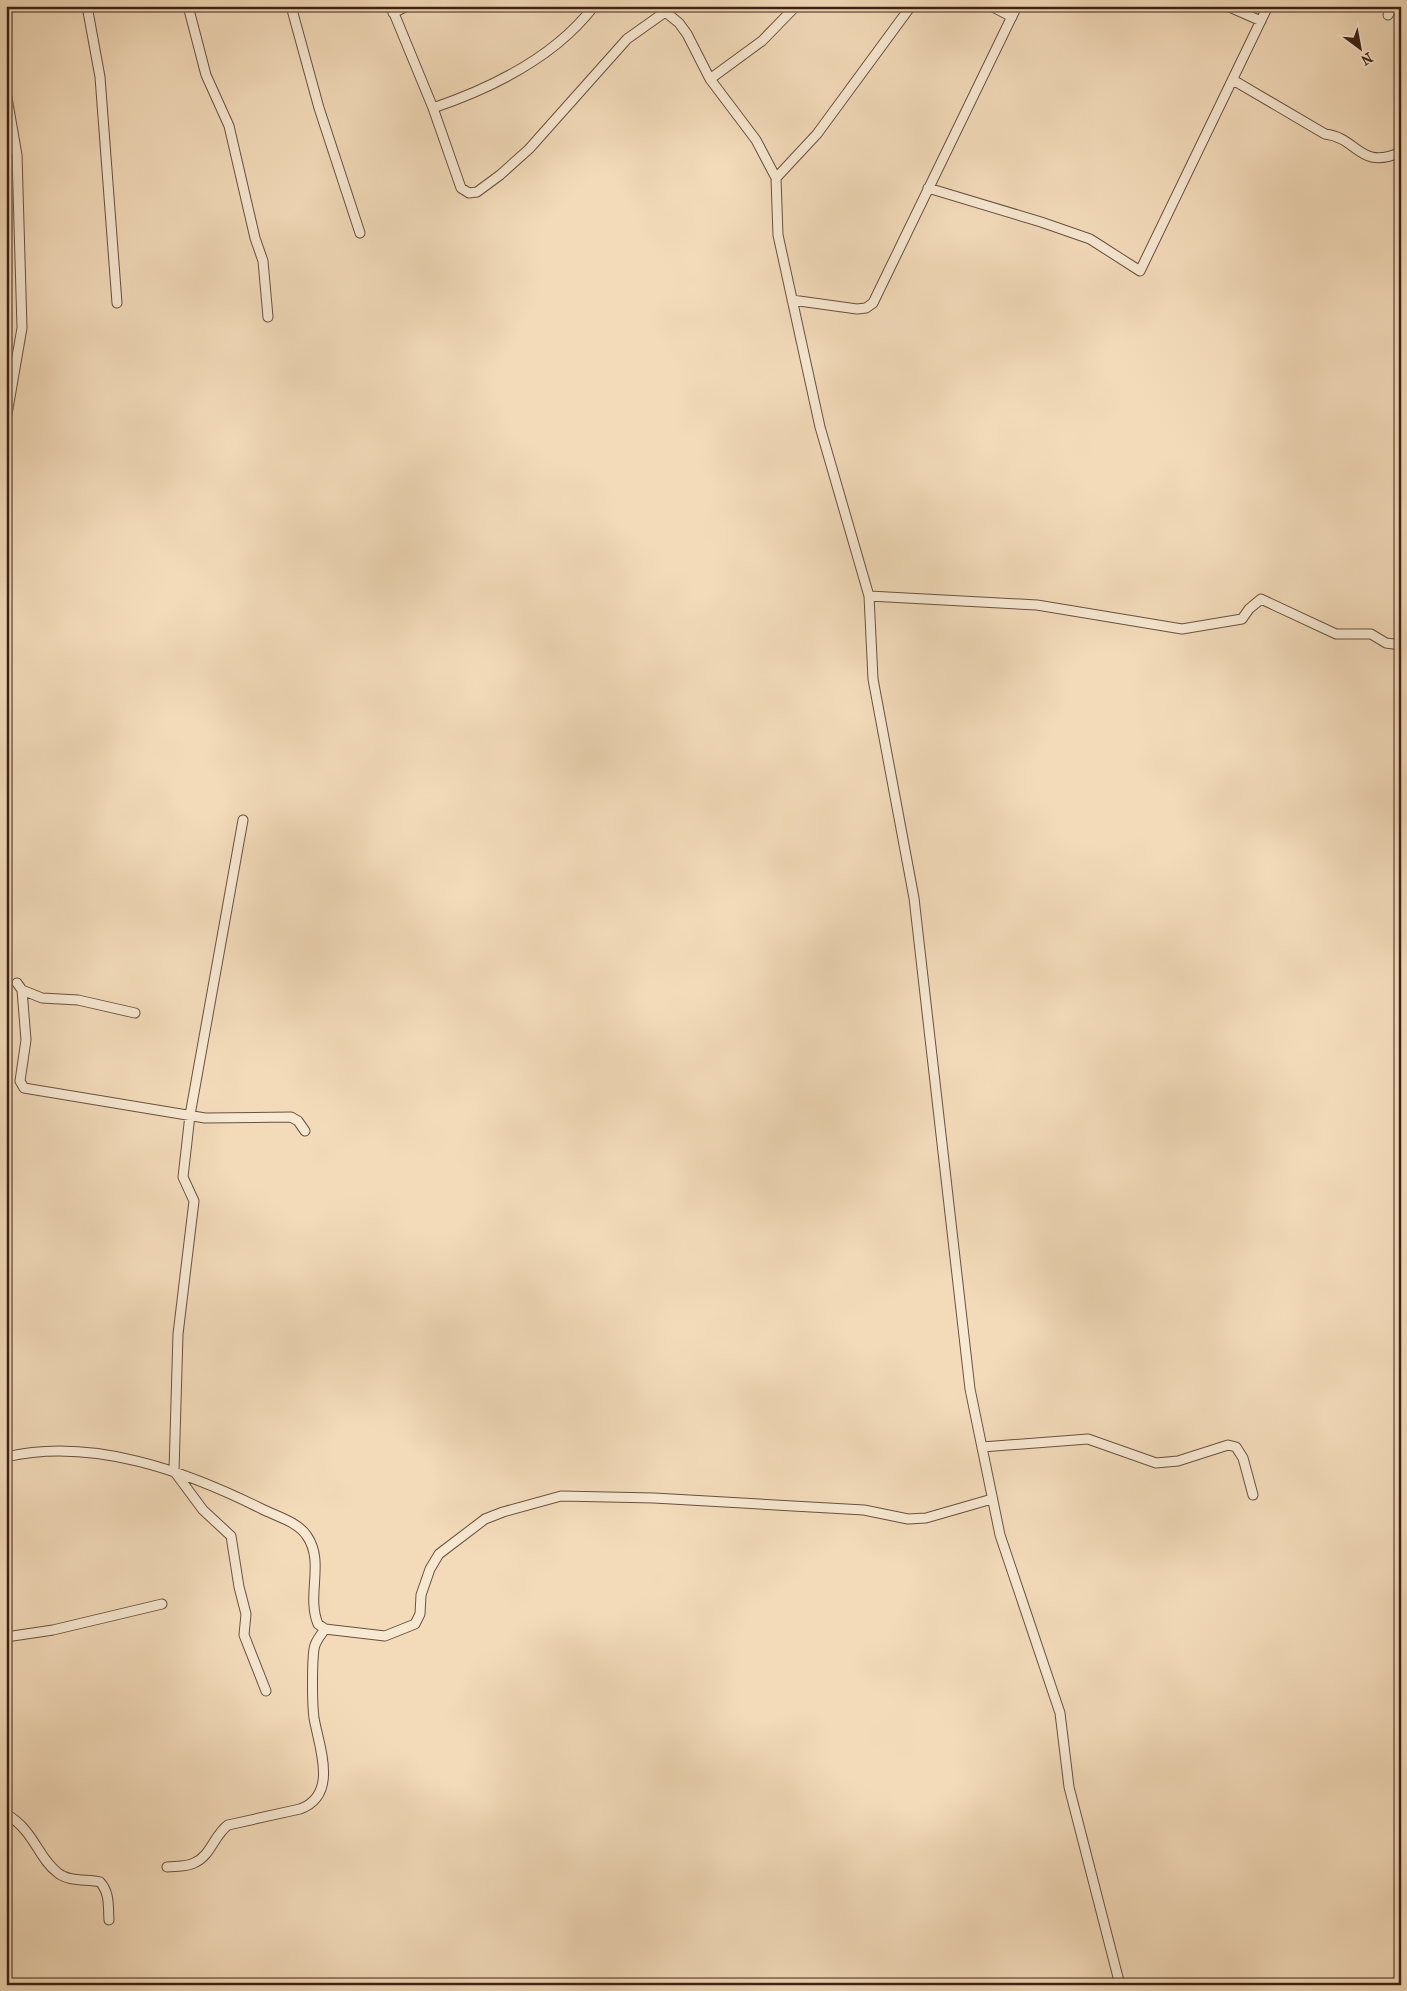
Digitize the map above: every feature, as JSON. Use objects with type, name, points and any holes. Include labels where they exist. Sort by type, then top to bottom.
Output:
[{"type":"street","points":[[87,6],[100,77],[117,304]]},
{"type":"street","points":[[188,6],[206,75],[229,126],[255,238],[263,261],[268,317]]},
{"type":"street","points":[[291,6],[319,108],[360,233]]},
{"type":"street","points":[[408,6],[392,10],[433,108],[461,188],[468,193],[476,192],[500,176],[529,149],[627,39],[661,9],[687,34],[710,80],[756,140],[776,178],[778,235],[820,428],[869,596],[873,679],[914,898],[970,1389],[1000,1535],[1060,1713],[1069,1788],[1120,1985]]},
{"type":"street","points":[[433,108],[474,94],[504,79],[560,40],[586,17],[594,6]]},
{"type":"street","points":[[710,80],[762,40],[796,6]]},
{"type":"street","points":[[776,178],[817,134],[911,6]]},
{"type":"street","points":[[991,6],[1012,17]]},
{"type":"street","points":[[792,300],[857,309],[866,308],[872,303],[1018,6]]},
{"type":"street","points":[[1227,6],[1262,21]]},
{"type":"street","points":[[928,188],[1041,222],[1090,239],[1140,271],[1268,6]]},
{"type":"street","points":[[1388,15],[1394,6]]},
{"type":"street","points":[[1233,80],[1325,134],[1334,135],[1368,157],[1376,160],[1401,152]]},
{"type":"street","points":[[6,92],[17,155],[22,328],[6,420]]},
{"type":"street","points":[[869,596],[1037,605],[1182,629],[1242,619],[1249,608],[1261,599],[1336,634],[1371,634],[1386,643],[1401,645]]},
{"type":"street","points":[[243,820],[190,1115],[183,1177],[194,1200],[178,1334],[174,1471],[203,1510],[231,1536],[239,1587],[246,1614],[244,1635],[266,1690]]},
{"type":"street","points":[[135,1013],[78,1000],[42,998],[20,986],[26,1040],[20,1081],[24,1088],[204,1118],[291,1117],[298,1121],[305,1131]]},
{"type":"street","points":[[982,1446],[1088,1439],[1156,1463],[1178,1461],[1228,1445],[1236,1447],[1243,1458],[1253,1495]]},
{"type":"street","points":[[6,1456],[28,1452],[102,1453],[174,1471],[229,1492],[292,1523],[306,1533],[316,1552],[315,1617],[318,1624],[325,1629],[385,1636],[414,1624],[420,1614],[421,1595],[430,1569],[438,1554],[485,1519],[561,1496],[654,1498],[864,1510],[908,1519],[926,1518],[992,1499]]},
{"type":"street","points":[[6,1637],[53,1630],[162,1604]]},
{"type":"street","points":[[166,1867],[193,1864],[205,1856],[222,1829],[228,1825],[300,1809],[310,1805],[317,1799],[322,1789],[324,1763],[314,1715],[314,1648],[325,1629]]},
{"type":"street","points":[[6,1814],[28,1831],[58,1873],[73,1879],[100,1882],[108,1896],[109,1920]]}]
